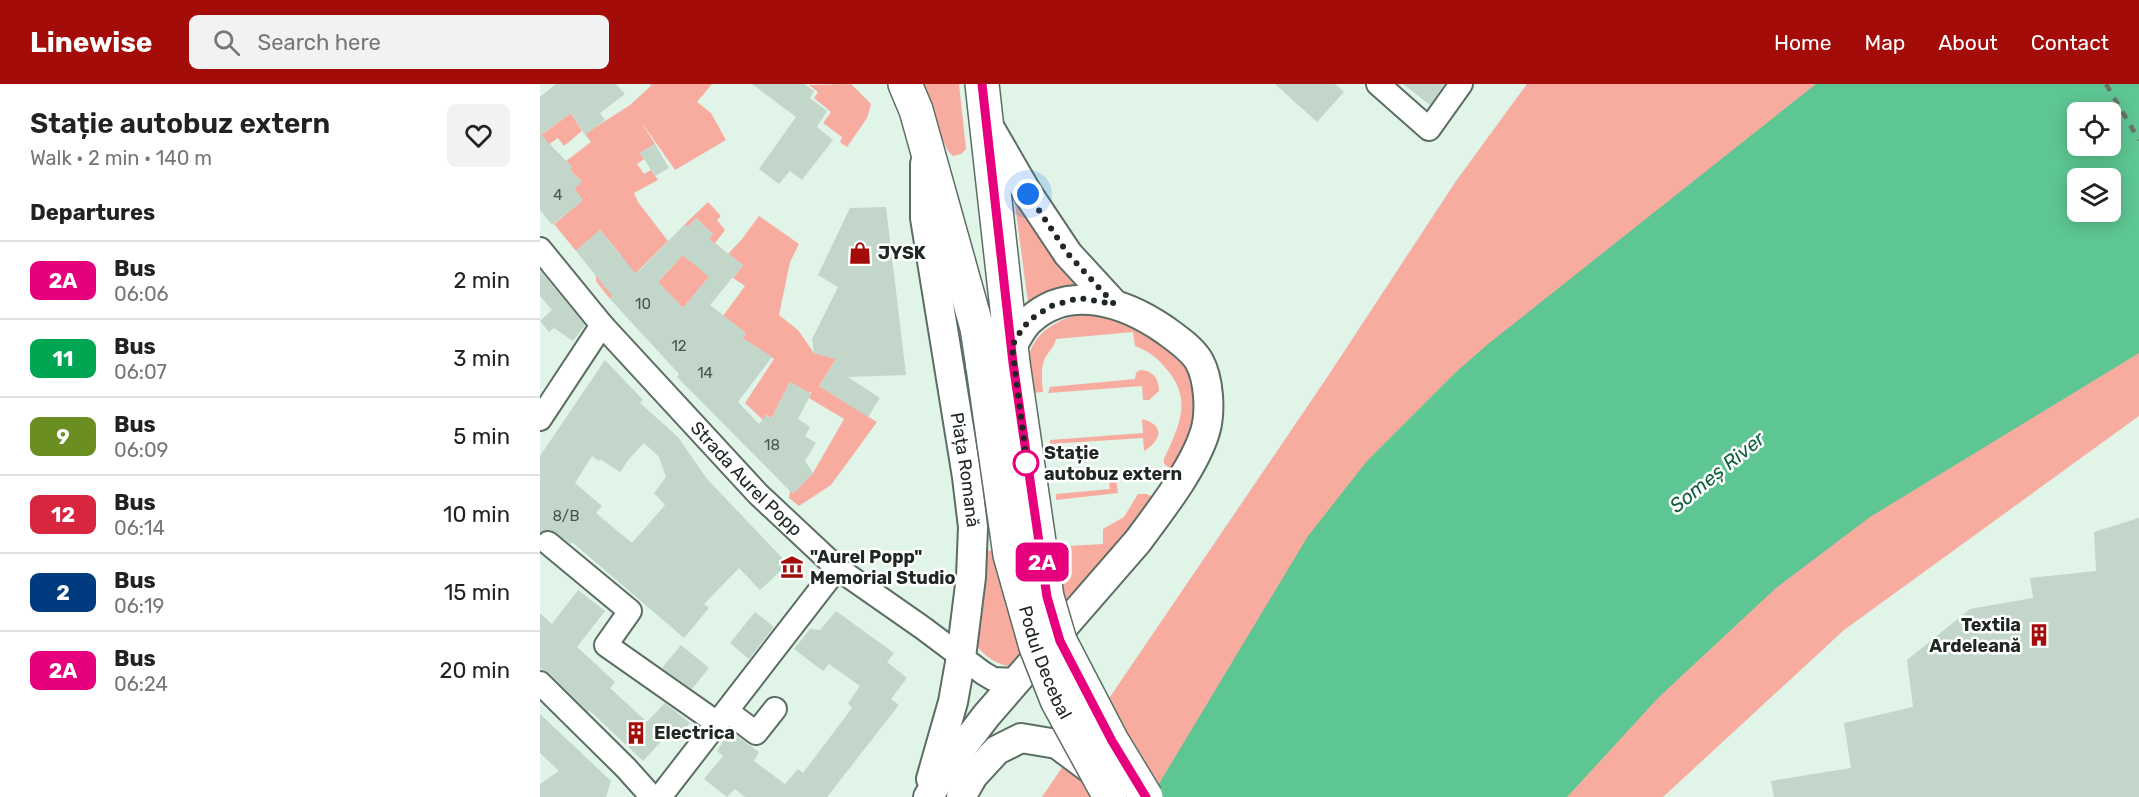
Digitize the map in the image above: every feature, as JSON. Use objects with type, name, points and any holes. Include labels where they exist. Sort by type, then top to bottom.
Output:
[{"type":"main road","name":"Piața Romană","points":[[904,84],[916,110],[977,328],[1003,359]]},
{"type":"main road","name":"Piața Romană","points":[[982,84],[988,124],[1003,359]]},
{"type":"main road","name":"Podul Decebal","points":[[1003,359],[996,469],[1010,555],[1036,647],[1053,689],[1103,785]]},
{"type":"main road","name":"Podul Decebal","points":[[1003,359],[1047,597],[1060,641],[1112,741],[1146,797]]},
{"type":"street","points":[[1378,84],[1430,129],[1461,84]]},
{"type":"street","name":"Piața Romană","points":[[988,124],[1028,194],[1068,254],[1114,304]]},
{"type":"street","name":"Piața Romană","points":[[925,141],[925,218],[973,527],[971,577],[961,657],[953,702],[927,797]]},
{"type":"street","name":"Strada Aurel Popp","points":[[540,249],[602,325],[758,494],[837,568],[993,679],[1019,680]]},
{"type":"street","name":"Piața Romană","points":[[927,797],[965,744],[1138,541],[1194,458],[1205,432],[1209,406],[1204,372],[1198,360],[1173,336],[1153,322],[1114,304],[1079,298],[1051,306],[1031,319],[1003,359]]},
{"type":"street","points":[[540,419],[602,325]]},
{"type":"street","points":[[548,543],[630,611],[606,645],[722,717],[756,733],[775,709]]},
{"type":"street","points":[[660,797],[837,568]]},
{"type":"street","points":[[540,683],[652,797]]},
{"type":"street","name":"Podul Decebal","points":[[961,797],[973,776],[997,750],[1021,738],[1057,744],[1103,785]]},
{"type":"shaded area","points":[[650,84],[712,84],[697,102],[711,113],[726,140],[675,170],[640,120],[655,144],[640,153],[644,159],[637,164],[644,174],[651,170],[658,180],[634,193],[638,202],[668,241],[610,299],[596,281],[596,276],[621,255],[600,230],[576,251],[554,224],[583,200],[574,189],[581,181],[570,170],[572,167],[566,161],[591,142],[585,134],[630,105],[651,86]]},
{"type":"shaded area","points":[[851,84],[871,104],[867,118],[847,147],[840,142],[842,137],[823,123],[831,112],[814,98],[818,92],[809,85]]},
{"type":"shaded area","points":[[915,84],[959,84],[966,149],[961,154],[953,156],[948,151]]},
{"type":"shaded area","points":[[1527,84],[2139,84],[2139,416],[1844,630],[1663,797],[1042,797],[1328,376],[1456,181]]},
{"type":"shaded area","points":[[571,113],[582,131],[564,146],[558,138],[540,151],[540,136]]},
{"type":"shaded area","points":[[1014,197],[1082,283],[1054,289],[1028,303]]},
{"type":"shaded area","points":[[708,202],[721,216],[717,220],[725,230],[715,243],[728,254],[683,308],[658,282],[683,255],[690,261],[713,234],[696,218],[688,227],[684,225]]},
{"type":"shaded area","points":[[759,216],[799,244],[790,262],[779,315],[798,330],[814,353],[836,359],[819,386],[877,422],[831,485],[799,506],[789,498],[790,491],[796,491],[813,473],[844,419],[809,398],[812,391],[809,393],[790,382],[771,419],[767,415],[763,420],[745,403],[774,359],[757,347],[738,344],[746,334],[723,316],[745,286],[733,278],[743,265],[728,254]]},
{"type":"shaded area","points":[[1081,314],[1102,314],[1151,334],[1184,362],[1197,379],[1200,420],[1172,470],[1164,464],[1164,459],[1181,415],[1180,393],[1176,382],[1161,362],[1135,346],[1133,332],[1056,339],[1043,365],[1043,392],[1034,393],[1028,360],[1036,340],[1056,323]]},
{"type":"shaded area","points":[[1140,370],[1152,373],[1158,383],[1159,391],[1149,400],[1143,400],[1142,386],[1048,393],[1050,387],[1135,379],[1136,373]]},
{"type":"shaded area","points":[[1142,419],[1155,425],[1158,429],[1154,443],[1144,451],[1143,438],[1050,444],[1050,440],[1143,433]]},
{"type":"shaded area","points":[[1108,474],[1116,478],[1118,493],[1056,500],[1056,494],[1110,489]]},
{"type":"shaded area","points":[[1138,494],[1156,498],[1015,666],[994,661],[977,647],[979,557],[984,551],[1103,544],[1103,529],[1124,517]]},
{"type":"water","name":"Someș River","points":[[1816,84],[2139,84],[2139,353],[1870,517],[1776,588],[1659,697],[1567,797],[1151,797],[1308,536],[1367,461],[1456,372],[1488,344]]},
{"type":"building","points":[[556,84],[616,84],[625,94],[600,113],[605,120],[585,135],[571,113],[541,135],[572,167],[570,170],[582,182],[574,189],[583,200],[552,225],[540,210],[540,97]]},
{"type":"building","points":[[752,84],[804,84],[814,91],[810,98],[827,111],[817,127],[833,140],[802,180],[790,171],[779,184],[759,169],[796,117]]},
{"type":"building","points":[[1275,84],[1335,84],[1344,92],[1317,122]]},
{"type":"building","points":[[1403,84],[1444,84],[1430,105]]},
{"type":"building","points":[[655,144],[669,168],[655,176],[640,153]]},
{"type":"building","name":"JYSK","points":[[886,207],[906,375],[848,377],[880,398],[868,417],[819,386],[836,359],[814,353],[812,339],[838,287],[818,275],[850,208]]},
{"type":"building","points":[[696,218],[713,234],[709,239],[743,265],[710,305],[746,333],[743,338],[772,357],[738,402],[759,424],[766,415],[771,419],[790,382],[811,394],[798,419],[810,427],[805,436],[816,443],[805,461],[813,473],[793,494],[677,377],[679,374],[610,299],[613,297],[576,251],[600,230],[636,274],[684,225],[688,227]],"holes":[[[683,255],[709,277],[683,308],[658,282]]]},
{"type":"building","points":[[540,270],[585,325],[573,341],[554,328],[549,332],[540,321],[552,310],[540,296]]},
{"type":"building","points":[[605,360],[643,400],[640,403],[678,437],[707,479],[788,564],[760,590],[739,568],[704,604],[709,608],[684,638],[572,542],[571,544],[551,530],[540,533],[540,456]],"holes":[[[644,443],[659,457],[666,477],[654,493],[665,505],[632,543],[596,513],[602,506],[575,483],[592,456],[620,472]]]},
{"type":"building","name":"Textila Ardeleană","points":[[2139,518],[2139,797],[1774,797],[1771,781],[1851,768],[1844,723],[1913,707],[1907,660],[1970,609],[2033,598],[2030,578],[2096,571],[2094,532]]},
{"type":"building","points":[[578,590],[605,611],[577,647],[615,682],[610,688],[647,722],[665,703],[690,723],[675,740],[668,734],[643,761],[589,710],[588,712],[549,673],[540,668],[540,613],[552,624]]},
{"type":"building","points":[[836,611],[894,653],[887,662],[907,678],[891,699],[899,705],[827,797],[745,797],[735,789],[727,797],[704,779],[723,756],[717,751],[730,731],[759,752],[754,761],[785,784],[798,769],[803,773],[852,708],[848,703],[860,686],[829,664],[823,671],[794,649],[810,629],[820,630]]},
{"type":"building","points":[[755,612],[774,627],[749,659],[730,643]]},
{"type":"building","points":[[681,645],[709,668],[692,689],[662,668]]},
{"type":"building","points":[[540,714],[611,781],[606,797],[540,797],[540,784],[559,771],[540,753]]},
{"type":"railway","points":[[2106,84],[2139,140]]},
{"type":"bus line","name":"2A","points":[[982,84],[1013,363],[1047,597],[1060,641],[1112,741],[1146,797]]},
{"type":"place","name":"JYSK","points":[[860,253]]},
{"type":"place","name":"Stație autobuz extern","points":[[1026,463]]},
{"type":"place","name":"\"Aurel Popp\" Memorial Studio","points":[[792,567]]},
{"type":"place","name":"Textila Ardeleană","points":[[2039,635]]},
{"type":"place","name":"Electrica","points":[[636,733]]},
{"type":"route","points":[[1026,463],[1028,472],[1012,346],[1031,319],[1051,306],[1079,298],[1114,304],[1068,254],[1028,194]]}]
